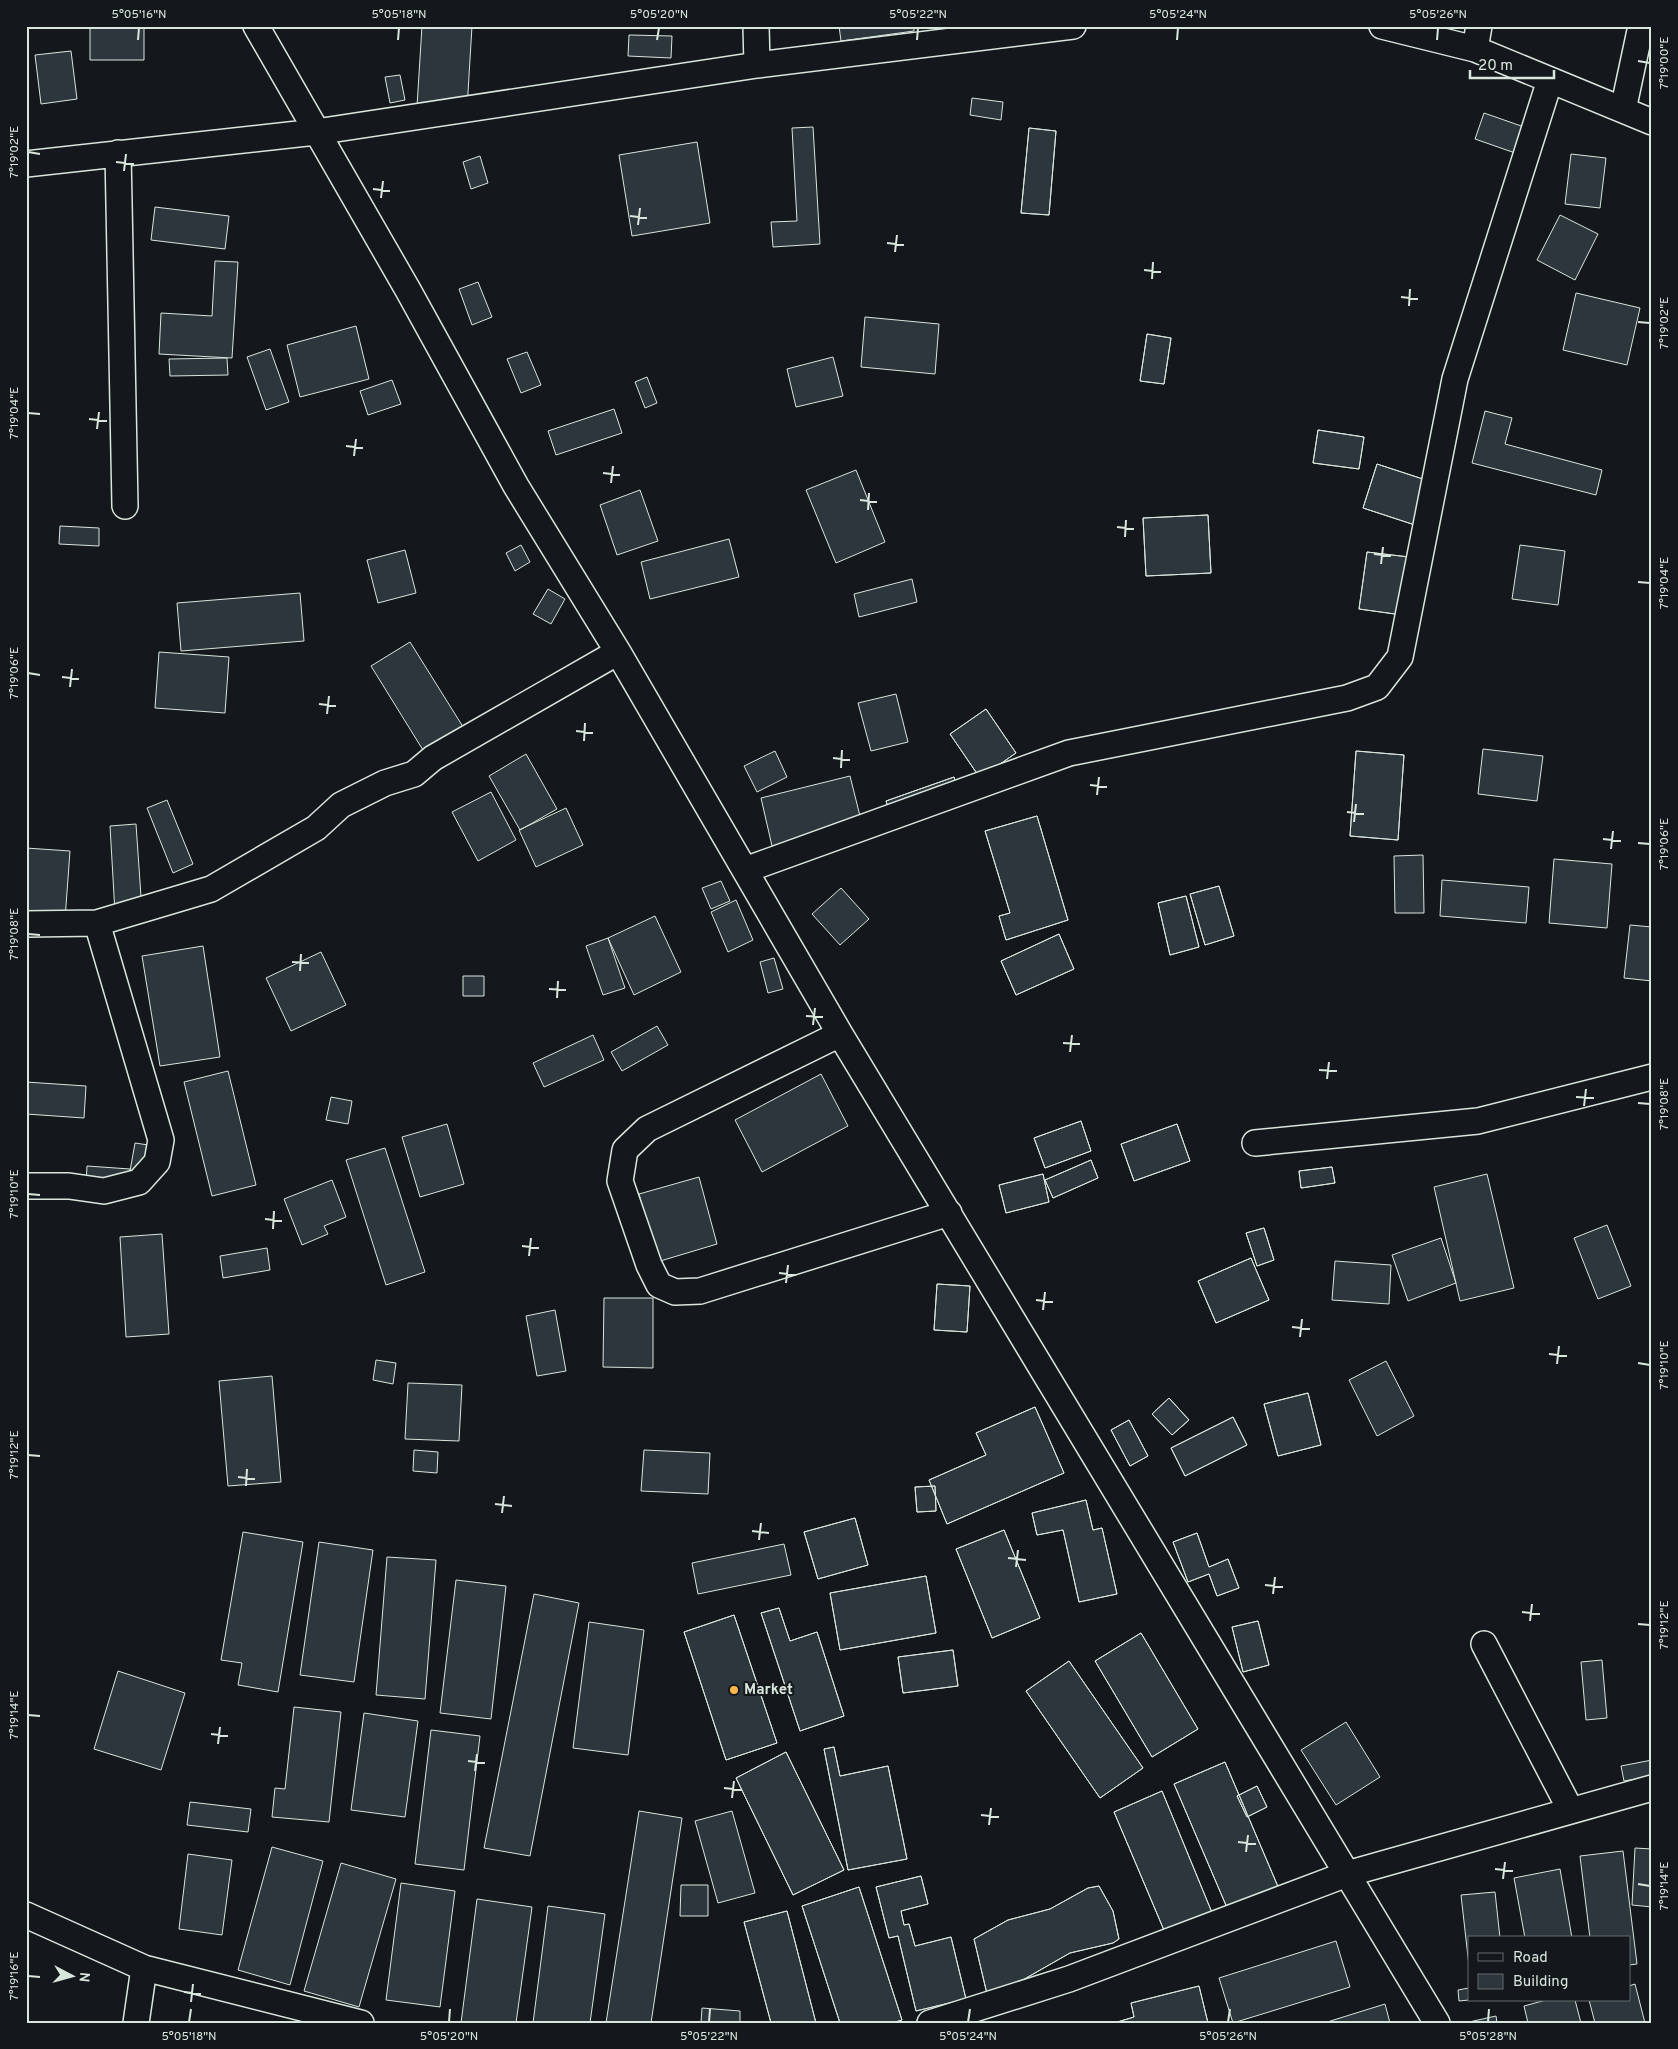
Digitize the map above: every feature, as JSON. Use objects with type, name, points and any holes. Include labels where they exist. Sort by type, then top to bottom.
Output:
[{"type":"street","points":[[256,26],[516,486],[618,652],[840,1034],[1437,2023]]},
{"type":"street","points":[[756,26],[757,65]]},
{"type":"street","points":[[26,164],[316,132],[962,33],[1073,26]]},
{"type":"street","points":[[1382,26],[1477,38],[1550,80],[1652,122]]},
{"type":"street","points":[[1623,110],[1641,26]]},
{"type":"street","points":[[745,870],[1069,753],[1346,698],[1377,688],[1400,657],[1455,379],[1550,80]]},
{"type":"street","points":[[118,153],[125,506]]},
{"type":"street","points":[[26,924],[98,923],[211,889],[316,828],[341,806],[385,783],[414,774],[433,758],[618,652]]},
{"type":"street","points":[[26,1186],[69,1186],[104,1191],[138,1182],[157,1162],[161,1140],[98,923]]},
{"type":"street","points":[[840,1034],[647,1129],[625,1150],[620,1181],[649,1265],[659,1285],[675,1292],[700,1291],[949,1214]]},
{"type":"street","points":[[1255,1143],[1478,1121],[1652,1077]]},
{"type":"street","points":[[1484,1644],[1570,1809]]},
{"type":"street","points":[[930,2023],[1069,1979],[1347,1874],[1570,1809],[1652,1788]]},
{"type":"street","points":[[26,1915],[144,1968],[361,2023]]},
{"type":"street","points":[[136,2023],[144,1968]]},
{"type":"building","points":[[90,26],[144,26],[144,60],[90,60]]},
{"type":"building","points":[[422,26],[472,26],[467,109],[417,106]]},
{"type":"building","points":[[839,26],[914,26],[914,31],[841,41]]},
{"type":"building","points":[[629,35],[672,36],[671,58],[628,56]]},
{"type":"building","points":[[71,51],[77,99],[41,104],[35,55]]},
{"type":"building","points":[[400,75],[405,100],[390,103],[385,77]]},
{"type":"building","points":[[972,98],[1003,102],[1001,120],[970,115]]},
{"type":"building","points":[[1484,113],[1527,128],[1518,154],[1475,139]]},
{"type":"building","points":[[813,127],[820,244],[773,247],[771,222],[797,221],[792,128]]},
{"type":"building","points":[[1029,128],[1056,131],[1049,215],[1021,213]]},
{"type":"building","points":[[1029,128],[1056,131],[1049,215],[1021,213]]},
{"type":"building","points":[[697,142],[710,223],[632,236],[619,155]]},
{"type":"building","points":[[1571,154],[1606,158],[1600,208],[1565,204]]},
{"type":"building","points":[[480,156],[488,183],[471,189],[463,162]]},
{"type":"building","points":[[155,207],[229,216],[225,249],[151,240]]},
{"type":"building","points":[[1560,215],[1598,234],[1575,280],[1537,260]]},
{"type":"building","points":[[215,261],[238,262],[232,358],[159,354],[161,313],[212,316]]},
{"type":"building","points":[[478,282],[492,317],[472,325],[459,289]]},
{"type":"building","points":[[1576,293],[1640,308],[1627,365],[1563,350]]},
{"type":"building","points":[[865,317],[939,324],[935,374],[861,367]]},
{"type":"building","points":[[356,326],[369,379],[300,397],[287,345]]},
{"type":"building","points":[[1147,334],[1171,338],[1164,384],[1140,381]]},
{"type":"building","points":[[1147,334],[1171,338],[1164,384],[1140,381]]},
{"type":"building","points":[[270,349],[289,402],[266,410],[247,357]]},
{"type":"building","points":[[527,352],[541,385],[521,393],[507,359]]},
{"type":"building","points":[[833,357],[843,396],[796,407],[787,369]]},
{"type":"building","points":[[227,358],[228,375],[170,376],[169,359]]},
{"type":"building","points":[[647,377],[657,403],[645,408],[635,382]]},
{"type":"building","points":[[392,380],[401,404],[368,415],[360,391]]},
{"type":"building","points":[[614,409],[622,433],[556,455],[548,431]]},
{"type":"building","points":[[1485,411],[1512,418],[1505,444],[1602,470],[1596,495],[1472,463]]},
{"type":"building","points":[[1318,430],[1364,437],[1359,469],[1313,463]]},
{"type":"building","points":[[1318,430],[1364,437],[1359,469],[1313,463]]},
{"type":"building","points":[[1377,464],[1432,482],[1418,526],[1363,508]]},
{"type":"building","points":[[1377,464],[1432,482],[1418,526],[1363,508]]},
{"type":"building","points":[[856,470],[885,542],[836,563],[806,490]]},
{"type":"building","points":[[640,490],[658,541],[617,555],[600,505]]},
{"type":"building","points":[[1208,515],[1211,573],[1146,576],[1143,518]]},
{"type":"building","points":[[1208,515],[1211,573],[1146,576],[1143,518]]},
{"type":"building","points":[[60,526],[99,528],[99,546],[59,544]]},
{"type":"building","points":[[729,539],[739,577],[650,599],[641,562]]},
{"type":"building","points":[[521,545],[530,562],[515,571],[506,553]]},
{"type":"building","points":[[1520,545],[1565,551],[1558,605],[1512,599]]},
{"type":"building","points":[[405,550],[416,593],[378,603],[367,560]]},
{"type":"building","points":[[1367,552],[1409,557],[1402,615],[1359,609]]},
{"type":"building","points":[[1367,552],[1409,557],[1402,615],[1359,609]]},
{"type":"building","points":[[912,579],[917,602],[859,617],[854,594]]},
{"type":"building","points":[[548,589],[565,599],[551,624],[533,614]]},
{"type":"building","points":[[300,593],[304,641],[181,651],[177,603]]},
{"type":"building","points":[[410,642],[470,738],[431,763],[371,666]]},
{"type":"building","points":[[159,652],[229,657],[225,713],[155,708]]},
{"type":"building","points":[[896,694],[908,742],[871,751],[858,703]]},
{"type":"building","points":[[986,709],[1016,753],[980,778],[950,734]]},
{"type":"building","points":[[986,709],[1016,753],[980,778],[950,734]]},
{"type":"building","points":[[1483,749],[1543,756],[1537,801],[1478,794]]},
{"type":"building","points":[[775,751],[787,777],[757,792],[744,766]]},
{"type":"building","points":[[1356,751],[1404,755],[1398,840],[1350,836]]},
{"type":"building","points":[[1356,751],[1404,755],[1398,840],[1350,836]]},
{"type":"building","points":[[526,754],[557,809],[520,830],[489,776]]},
{"type":"building","points":[[850,776],[862,824],[772,846],[761,798]]},
{"type":"building","points":[[954,777],[960,796],[892,819],[886,801]]},
{"type":"building","points":[[954,777],[960,796],[892,819],[886,801]]},
{"type":"building","points":[[491,792],[516,840],[478,861],[452,812]]},
{"type":"building","points":[[167,800],[193,864],[173,873],[147,808]]},
{"type":"building","points":[[566,808],[583,845],[536,867],[519,830]]},
{"type":"building","points":[[1037,816],[1068,920],[1006,940],[999,916],[1010,913],[985,831]]},
{"type":"building","points":[[1037,816],[1068,920],[1006,940],[999,916],[1010,913],[985,831]]},
{"type":"building","points":[[136,824],[142,911],[115,913],[110,826]]},
{"type":"building","points":[[26,848],[70,851],[64,933],[26,931]]},
{"type":"building","points":[[1423,855],[1424,913],[1395,913],[1394,856]]},
{"type":"building","points":[[1554,859],[1612,864],[1607,928],[1549,923]]},
{"type":"building","points":[[1442,880],[1529,887],[1526,923],[1440,916]]},
{"type":"building","points":[[721,881],[730,901],[711,909],[702,888]]},
{"type":"building","points":[[1219,886],[1234,936],[1205,945],[1190,894]]},
{"type":"building","points":[[1219,886],[1234,936],[1205,945],[1190,894]]},
{"type":"building","points":[[841,888],[869,919],[840,945],[812,914]]},
{"type":"building","points":[[1186,896],[1199,947],[1170,955],[1158,903]]},
{"type":"building","points":[[1186,896],[1199,947],[1170,955],[1158,903]]},
{"type":"building","points":[[736,900],[753,940],[728,952],[711,912]]},
{"type":"building","points":[[655,916],[681,972],[634,995],[608,938]]},
{"type":"building","points":[[1630,925],[1652,927],[1652,981],[1624,978]]},
{"type":"building","points":[[1059,934],[1074,969],[1016,995],[1001,961]]},
{"type":"building","points":[[1059,934],[1074,969],[1016,995],[1001,961]]},
{"type":"building","points":[[608,938],[625,988],[603,995],[586,946]]},
{"type":"building","points":[[203,946],[220,1057],[160,1066],[142,956]]},
{"type":"building","points":[[321,952],[346,1005],[291,1031],[266,978]]},
{"type":"building","points":[[774,958],[783,989],[768,993],[760,962]]},
{"type":"building","points":[[463,976],[484,976],[484,996],[463,996]]},
{"type":"building","points":[[657,1026],[668,1045],[622,1071],[611,1052]]},
{"type":"building","points":[[593,1035],[604,1060],[544,1087],[533,1063]]},
{"type":"building","points":[[228,1071],[256,1185],[212,1196],[184,1082]]},
{"type":"building","points":[[821,1074],[848,1126],[762,1172],[735,1120]]},
{"type":"building","points":[[26,1082],[86,1086],[84,1118],[26,1114]]},
{"type":"building","points":[[331,1097],[352,1101],[348,1124],[326,1120]]},
{"type":"building","points":[[1081,1121],[1091,1151],[1045,1168],[1034,1138]]},
{"type":"building","points":[[1081,1121],[1091,1151],[1045,1168],[1034,1138]]},
{"type":"building","points":[[447,1124],[464,1184],[420,1197],[402,1137]]},
{"type":"building","points":[[1177,1124],[1190,1161],[1134,1181],[1121,1144]]},
{"type":"building","points":[[1177,1124],[1190,1161],[1134,1181],[1121,1144]]},
{"type":"building","points":[[135,1143],[155,1146],[128,1182]]},
{"type":"building","points":[[385,1148],[425,1272],[386,1285],[346,1160]]},
{"type":"building","points":[[1091,1160],[1098,1178],[1053,1198],[1045,1180]]},
{"type":"building","points":[[1091,1160],[1098,1178],[1053,1198],[1045,1180]]},
{"type":"building","points":[[87,1166],[130,1169],[129,1187],[86,1184]]},
{"type":"building","points":[[1332,1167],[1335,1183],[1301,1188],[1299,1171]]},
{"type":"building","points":[[1332,1167],[1335,1183],[1301,1188],[1299,1171]]},
{"type":"building","points":[[1043,1174],[1049,1202],[1006,1213],[999,1185]]},
{"type":"building","points":[[1043,1174],[1049,1202],[1006,1213],[999,1185]]},
{"type":"building","points":[[1487,1174],[1514,1288],[1460,1301],[1434,1187]]},
{"type":"building","points":[[699,1177],[717,1244],[657,1262],[639,1194]]},
{"type":"building","points":[[332,1180],[346,1217],[324,1226],[328,1234],[302,1245],[284,1199]]},
{"type":"building","points":[[1607,1225],[1631,1286],[1598,1299],[1574,1238]]},
{"type":"building","points":[[1264,1228],[1274,1260],[1257,1266],[1246,1233]]},
{"type":"building","points":[[1264,1228],[1274,1260],[1257,1266],[1246,1233]]},
{"type":"building","points":[[162,1234],[169,1334],[126,1337],[120,1237]]},
{"type":"building","points":[[1441,1238],[1456,1283],[1408,1301],[1392,1255]]},
{"type":"building","points":[[267,1248],[270,1270],[223,1278],[220,1256]]},
{"type":"building","points":[[1251,1258],[1269,1300],[1216,1323],[1198,1281]]},
{"type":"building","points":[[1251,1258],[1269,1300],[1216,1323],[1198,1281]]},
{"type":"building","points":[[1335,1261],[1391,1265],[1389,1304],[1332,1300]]},
{"type":"building","points":[[937,1284],[970,1286],[967,1332],[934,1330]]},
{"type":"building","points":[[937,1284],[970,1286],[967,1332],[934,1330]]},
{"type":"building","points":[[604,1298],[653,1298],[653,1368],[603,1367]]},
{"type":"building","points":[[555,1310],[566,1371],[537,1376],[526,1316]]},
{"type":"building","points":[[376,1360],[396,1363],[393,1384],[373,1380]]},
{"type":"building","points":[[1386,1361],[1414,1416],[1377,1436],[1349,1380]]},
{"type":"building","points":[[272,1376],[281,1482],[228,1486],[219,1381]]},
{"type":"building","points":[[408,1383],[462,1385],[459,1441],[405,1439]]},
{"type":"building","points":[[1308,1393],[1321,1445],[1278,1456],[1264,1404]]},
{"type":"building","points":[[1308,1393],[1321,1445],[1278,1456],[1264,1404]]},
{"type":"building","points":[[1169,1398],[1189,1420],[1172,1435],[1152,1414]]},
{"type":"building","points":[[1169,1398],[1189,1420],[1172,1435],[1152,1414]]},
{"type":"building","points":[[1035,1407],[1064,1473],[947,1524],[929,1480],[986,1455],[976,1433]]},
{"type":"building","points":[[1035,1407],[1064,1473],[947,1524],[929,1480],[986,1455],[976,1433]]},
{"type":"building","points":[[1233,1417],[1247,1445],[1185,1476],[1171,1448]]},
{"type":"building","points":[[1233,1417],[1247,1445],[1185,1476],[1171,1448]]},
{"type":"building","points":[[1129,1420],[1148,1456],[1130,1466],[1111,1430]]},
{"type":"building","points":[[1129,1420],[1148,1456],[1130,1466],[1111,1430]]},
{"type":"building","points":[[414,1450],[438,1452],[437,1473],[413,1471]]},
{"type":"building","points":[[644,1450],[710,1453],[708,1494],[641,1491]]},
{"type":"building","points":[[935,1486],[936,1511],[917,1512],[915,1487]]},
{"type":"building","points":[[935,1486],[936,1511],[917,1512],[915,1487]]},
{"type":"building","points":[[1086,1500],[1093,1530],[1102,1528],[1117,1594],[1079,1602],[1063,1530],[1037,1535],[1032,1513]]},
{"type":"building","points":[[1086,1500],[1093,1530],[1102,1528],[1117,1594],[1079,1602],[1063,1530],[1037,1535],[1032,1513]]},
{"type":"building","points":[[855,1518],[868,1565],[818,1579],[804,1532]]},
{"type":"building","points":[[855,1518],[868,1565],[818,1579],[804,1532]]},
{"type":"building","points":[[1004,1530],[1040,1618],[992,1638],[956,1549]]},
{"type":"building","points":[[1004,1530],[1040,1618],[992,1638],[956,1549]]},
{"type":"building","points":[[243,1532],[303,1542],[278,1692],[238,1685],[242,1663],[221,1660]]},
{"type":"building","points":[[1197,1533],[1209,1567],[1228,1559],[1239,1588],[1217,1596],[1209,1574],[1188,1582],[1173,1542]]},
{"type":"building","points":[[1197,1533],[1209,1567],[1228,1559],[1239,1588],[1217,1596],[1209,1574],[1188,1582],[1173,1542]]},
{"type":"building","points":[[319,1542],[373,1550],[354,1682],[300,1675]]},
{"type":"building","points":[[784,1544],[791,1575],[698,1594],[692,1563]]},
{"type":"building","points":[[387,1557],[436,1560],[425,1699],[376,1695]]},
{"type":"building","points":[[926,1576],[936,1633],[840,1650],[830,1593]]},
{"type":"building","points":[[926,1576],[936,1633],[840,1650],[830,1593]]},
{"type":"building","points":[[456,1580],[506,1586],[491,1719],[440,1713]]},
{"type":"building","points":[[534,1594],[579,1603],[530,1856],[484,1848]]},
{"type":"building","points":[[779,1608],[790,1641],[817,1632],[844,1716],[800,1731],[761,1613]]},
{"type":"building","points":[[779,1608],[790,1641],[817,1632],[844,1716],[800,1731],[761,1613]]},
{"type":"building","points":[[734,1615],[777,1743],[726,1760],[684,1632]]},
{"type":"building","points":[[734,1615],[777,1743],[726,1760],[684,1632]]},
{"type":"building","points":[[1258,1621],[1269,1665],[1243,1672],[1232,1627]]},
{"type":"building","points":[[1258,1621],[1269,1665],[1243,1672],[1232,1627]]},
{"type":"building","points":[[589,1622],[644,1630],[628,1755],[573,1748]]},
{"type":"building","points":[[1141,1633],[1198,1729],[1152,1757],[1095,1661]]},
{"type":"building","points":[[1141,1633],[1198,1729],[1152,1757],[1095,1661]]},
{"type":"building","points":[[953,1650],[958,1686],[903,1693],[898,1657]]},
{"type":"building","points":[[953,1650],[958,1686],[903,1693],[898,1657]]},
{"type":"building","points":[[1602,1660],[1607,1718],[1586,1720],[1581,1662]]},
{"type":"building","points":[[1069,1661],[1143,1768],[1100,1798],[1026,1691]]},
{"type":"building","points":[[1069,1661],[1143,1768],[1100,1798],[1026,1691]]},
{"type":"building","points":[[118,1671],[185,1693],[161,1770],[94,1749]]},
{"type":"building","points":[[294,1707],[341,1712],[329,1822],[272,1817],[275,1788],[285,1789]]},
{"type":"building","points":[[364,1713],[418,1721],[405,1817],[351,1810]]},
{"type":"building","points":[[1346,1722],[1380,1777],[1336,1805],[1301,1750]]},
{"type":"building","points":[[431,1730],[480,1736],[464,1870],[415,1864]]},
{"type":"building","points":[[834,1747],[840,1776],[888,1766],[907,1859],[848,1870],[824,1749]]},
{"type":"building","points":[[834,1747],[840,1776],[888,1766],[907,1859],[848,1870],[824,1749]]},
{"type":"building","points":[[786,1752],[844,1870],[793,1895],[736,1778]]},
{"type":"building","points":[[786,1752],[844,1870],[793,1895],[736,1778]]},
{"type":"building","points":[[1652,1760],[1652,1776],[1624,1781],[1621,1766]]},
{"type":"building","points":[[1225,1762],[1279,1889],[1228,1910],[1174,1784]]},
{"type":"building","points":[[1225,1762],[1279,1889],[1228,1910],[1174,1784]]},
{"type":"building","points":[[1257,1786],[1267,1807],[1247,1817],[1237,1796]]},
{"type":"building","points":[[1257,1786],[1267,1807],[1247,1817],[1237,1796]]},
{"type":"building","points":[[1162,1791],[1213,1915],[1166,1935],[1114,1812]]},
{"type":"building","points":[[1162,1791],[1213,1915],[1166,1935],[1114,1812]]},
{"type":"building","points":[[190,1802],[251,1809],[248,1832],[187,1825]]},
{"type":"building","points":[[639,1811],[682,1818],[651,2023],[606,2023]]},
{"type":"building","points":[[732,1811],[755,1893],[718,1903],[695,1821]]},
{"type":"building","points":[[272,1847],[323,1861],[290,1985],[238,1970]]},
{"type":"building","points":[[1635,1848],[1652,1849],[1652,1907],[1632,1905]]},
{"type":"building","points":[[1623,1851],[1637,1964],[1630,1965],[1630,1936],[1590,1936],[1580,1856]]},
{"type":"building","points":[[188,1854],[232,1860],[222,1935],[179,1929]]},
{"type":"building","points":[[341,1863],[396,1879],[359,2007],[304,1991]]},
{"type":"building","points":[[1560,1869],[1572,1936],[1525,1936],[1514,1878]]},
{"type":"building","points":[[921,1876],[928,1904],[901,1911],[904,1925],[909,1924],[915,1946],[951,1937],[966,1999],[916,2011],[898,1936],[889,1938],[876,1887]]},
{"type":"building","points":[[921,1876],[928,1904],[901,1911],[904,1925],[909,1924],[915,1946],[951,1937],[966,1999],[916,2011],[898,1936],[889,1938],[876,1887]]},
{"type":"building","points":[[401,1883],[455,1891],[440,2007],[386,2000]]},
{"type":"building","points":[[681,1885],[708,1885],[708,1916],[680,1916]]},
{"type":"building","points":[[1099,1886],[1113,1911],[1119,1939],[1113,1943],[1070,1953],[1007,1989],[987,1994],[974,1939],[1008,1920],[1050,1909],[1088,1888]]},
{"type":"building","points":[[1099,1886],[1113,1911],[1119,1939],[1113,1943],[1070,1953],[1007,1989],[987,1994],[974,1939],[1008,1920],[1050,1909],[1088,1888]]},
{"type":"building","points":[[859,1887],[902,2020],[892,2023],[840,2023],[802,1906]]},
{"type":"building","points":[[859,1887],[902,2020],[892,2023],[840,2023],[802,1906]]},
{"type":"building","points":[[1495,1892],[1500,1936],[1468,1936],[1468,1957],[1461,1895]]},
{"type":"building","points":[[477,1899],[532,1907],[516,2023],[461,2023]]},
{"type":"building","points":[[548,1906],[605,1914],[590,2023],[533,2023]]},
{"type":"building","points":[[787,1911],[816,2023],[771,2023],[744,1922]]},
{"type":"building","points":[[787,1911],[816,2023],[771,2023],[744,1922]]},
{"type":"building","points":[[1336,1941],[1350,1987],[1233,2023],[1219,1978]]},
{"type":"building","points":[[1635,1984],[1645,2023],[1595,2023],[1590,2002],[1630,2002],[1630,1986]]},
{"type":"building","points":[[1199,1986],[1208,2023],[1114,2023],[1134,2017],[1131,2003]]},
{"type":"building","points":[[1199,1986],[1208,2023],[1114,2023],[1134,2017],[1131,2003]]},
{"type":"building","points":[[1468,1988],[1468,2000],[1459,2001],[1458,1990]]},
{"type":"building","points":[[1539,2002],[1576,2002],[1581,2023],[1528,2023],[1524,2006]]},
{"type":"building","points":[[1385,2004],[1390,2023],[1324,2023]]},
{"type":"building","points":[[702,2008],[740,2011],[740,2023],[701,2023]]},
{"type":"building","points":[[1496,2016],[1497,2023],[1469,2022]]},
{"type":"place","name":"Market","points":[[734,1690]]}]
